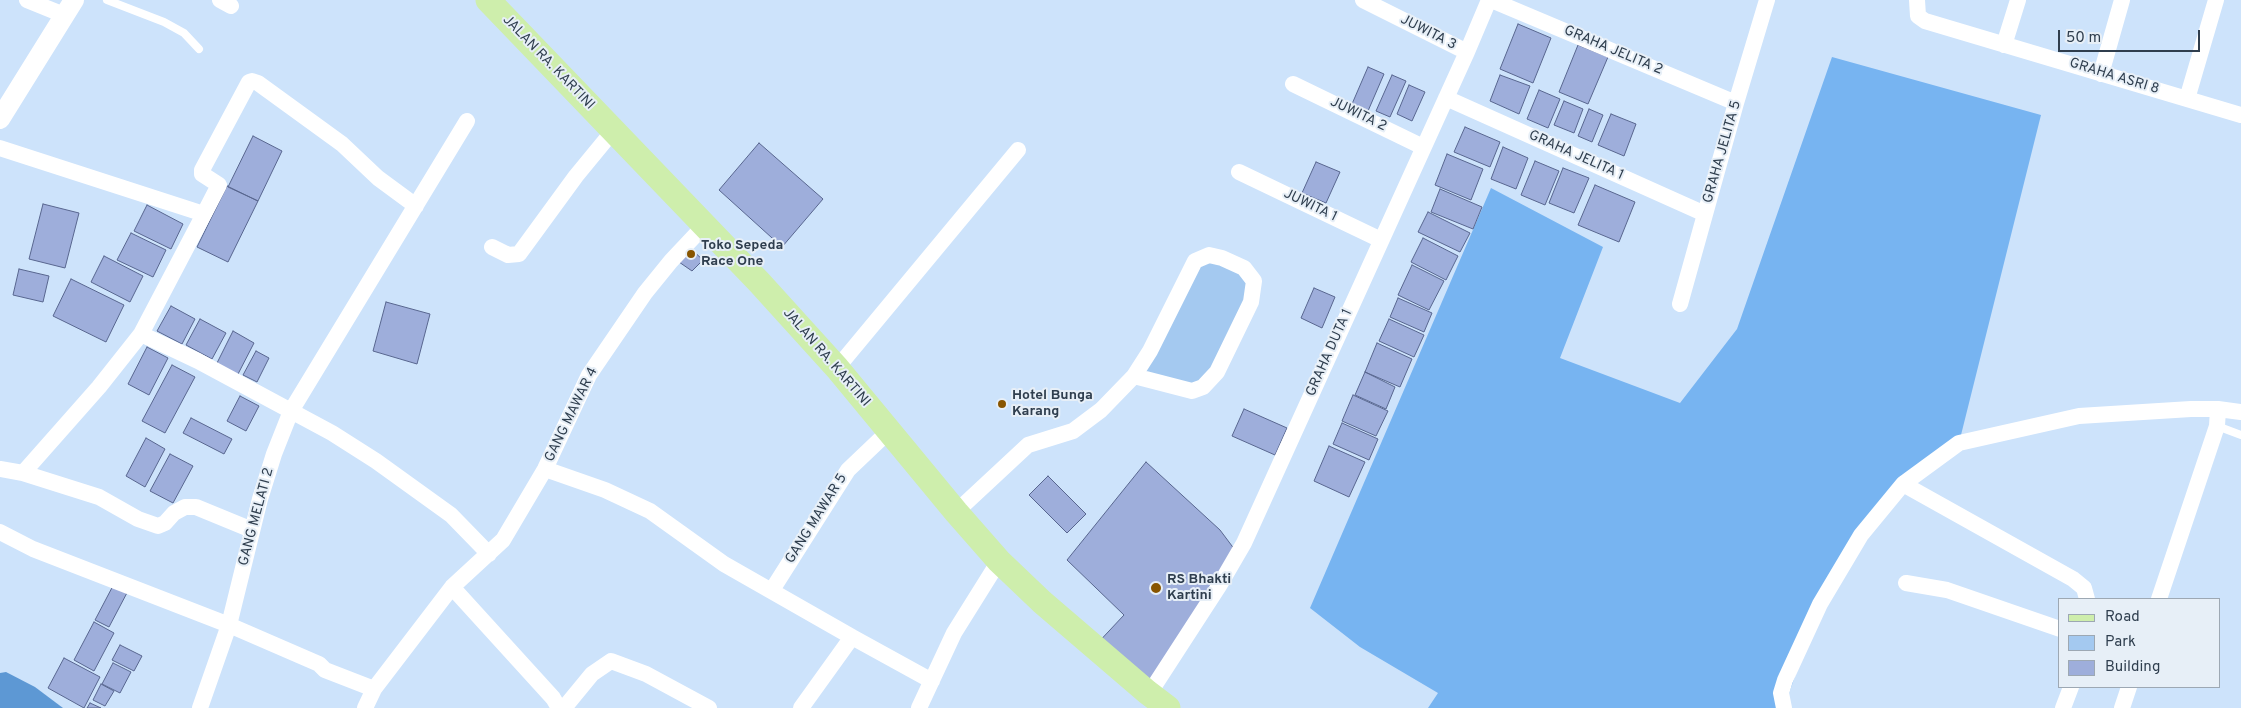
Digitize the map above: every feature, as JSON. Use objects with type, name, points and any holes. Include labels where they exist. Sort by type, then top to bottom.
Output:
[{"type":"main road","name":"JALAN RA. KARTINI","points":[[488,0],[613,131],[701,230],[758,282],[836,368],[999,561],[1042,602],[1159,701]]},
{"type":"street","points":[[0,119],[69,8],[27,0]]},
{"type":"street","name":"JUWITA 3","points":[[1363,0],[1467,52]]},
{"type":"street","name":"GRAHA DUTA 1","points":[[1159,701],[1244,543],[1490,0]]},
{"type":"street","name":"GRAHA JELITA 2","points":[[1490,0],[1736,103]]},
{"type":"street","name":"GRAHA ASRI 8","points":[[1917,0],[1918,16],[1925,21],[2241,115]]},
{"type":"street","points":[[2004,44],[2018,0]]},
{"type":"street","points":[[2101,74],[2122,0]]},
{"type":"street","points":[[2187,99],[2216,0]]},
{"type":"street","name":"GRAHA JELITA 5","points":[[1680,304],[1763,1]]},
{"type":"street","points":[[23,473],[99,387],[141,334],[219,184],[202,174],[202,170],[249,82],[258,83],[342,144],[378,178],[416,206]]},
{"type":"street","name":"JUWITA 2","points":[[1293,84],[1423,147]]},
{"type":"street","name":"GRAHA JELITA 1","points":[[1446,98],[1705,214]]},
{"type":"street","name":"GANG MELATI 2","points":[[200,708],[229,625],[252,530],[274,454],[291,412],[467,121]]},
{"type":"street","points":[[492,247],[508,255],[519,254],[576,176],[613,131]]},
{"type":"street","points":[[0,148],[204,214]]},
{"type":"street","points":[[836,368],[1018,150]]},
{"type":"street","name":"JUWITA 1","points":[[1239,172],[1380,240]]},
{"type":"street","name":"GANG MAWAR 4","points":[[365,708],[374,689],[452,587],[503,540],[545,469],[589,375],[645,293],[671,260],[701,230]]},
{"type":"street","points":[[956,512],[1028,445],[1073,431],[1101,410],[1134,376],[1150,351],[1195,261],[1209,255],[1222,258],[1244,268],[1254,281],[1251,302],[1217,372],[1203,387],[1192,390],[1134,376]]},
{"type":"street","points":[[141,334],[198,360],[340,438],[428,497],[451,515],[489,554]]},
{"type":"street","points":[[2158,598],[2217,426],[2218,409]]},
{"type":"street","points":[[1784,708],[1781,693],[1785,680],[1820,604],[1860,535],[1903,484],[1959,443],[2079,416],[2148,410],[2218,409],[2241,412]]},
{"type":"street","name":"GANG MAWAR 5","points":[[772,590],[848,470],[889,431]]},
{"type":"street","points":[[0,469],[23,473],[99,497],[138,519],[158,526],[174,513],[186,507],[196,507],[252,530]]},
{"type":"street","points":[[545,469],[605,490],[650,511],[724,564],[772,590],[852,638],[932,681]]},
{"type":"street","points":[[1903,484],[2073,578],[2086,594]]},
{"type":"street","points":[[0,532],[33,549],[229,625],[319,664],[325,670],[374,689]]},
{"type":"street","points":[[918,708],[954,633],[999,561]]},
{"type":"street","points":[[1906,583],[1947,590],[2058,629]]},
{"type":"street","points":[[452,587],[553,698],[559,708]]},
{"type":"street","points":[[801,708],[852,638]]},
{"type":"street","points":[[564,708],[592,674],[612,661],[646,674],[709,708]]},
{"type":"street","points":[[2063,708],[2071,688]]},
{"type":"street","points":[[2122,708],[2129,688]]},
{"type":"lane","points":[[108,0],[164,22],[184,33],[200,49]]},
{"type":"lane","points":[[2217,426],[2241,435]]},
{"type":"green space","points":[[1209,255],[1254,281],[1203,387],[1134,376],[1195,261]]},
{"type":"shaded area","points":[[1832,57],[2041,115],[1959,443],[1903,484],[1820,604],[1784,708],[1428,708],[1438,693],[1360,647],[1310,608],[1491,188],[1603,247],[1560,358],[1680,403],[1737,329]]},
{"type":"shaded area","points":[[6,672],[35,687],[63,708],[0,708],[0,673]]},
{"type":"building","points":[[1518,24],[1551,38],[1533,83],[1500,69]]},
{"type":"building","points":[[1578,45],[1608,57],[1588,104],[1559,92]]},
{"type":"building","points":[[1368,67],[1384,74],[1368,111],[1352,104]]},
{"type":"building","points":[[1392,75],[1406,81],[1390,117],[1376,111]]},
{"type":"building","points":[[1500,75],[1530,86],[1519,114],[1490,101]]},
{"type":"building","points":[[1409,85],[1425,92],[1412,121],[1397,114]]},
{"type":"building","points":[[1539,90],[1560,99],[1548,128],[1527,119]]},
{"type":"building","points":[[1564,101],[1583,109],[1574,133],[1554,125]]},
{"type":"building","points":[[1589,109],[1603,115],[1592,142],[1578,136]]},
{"type":"building","points":[[1611,114],[1636,124],[1624,156],[1598,145]]},
{"type":"building","points":[[1465,127],[1500,142],[1490,167],[1454,152]]},
{"type":"building","points":[[253,136],[282,151],[258,201],[228,187]]},
{"type":"building","points":[[759,143],[823,199],[782,247],[719,190]]},
{"type":"building","points":[[1503,147],[1528,158],[1516,189],[1491,179]]},
{"type":"building","points":[[1447,154],[1483,169],[1471,200],[1435,185]]},
{"type":"building","points":[[1535,161],[1559,171],[1545,205],[1521,195]]},
{"type":"building","points":[[1316,162],[1340,172],[1326,203],[1302,193]]},
{"type":"building","points":[[1563,168],[1589,178],[1574,213],[1549,203]]},
{"type":"building","points":[[1595,185],[1635,202],[1619,242],[1578,225]]},
{"type":"building","points":[[227,186],[258,201],[228,262],[197,247]]},
{"type":"building","points":[[1440,189],[1482,207],[1473,229],[1431,212]]},
{"type":"building","points":[[43,204],[79,213],[65,268],[29,259]]},
{"type":"building","points":[[147,205],[183,224],[171,249],[134,231]]},
{"type":"building","points":[[1428,212],[1470,233],[1460,252],[1418,232]]},
{"type":"building","points":[[131,233],[166,250],[153,277],[117,260]]},
{"type":"building","points":[[1423,238],[1458,256],[1446,280],[1411,262]]},
{"type":"building","name":"Toko Sepeda Race One","points":[[690,248],[703,260],[692,271],[679,262]]},
{"type":"building","points":[[104,256],[143,276],[130,302],[91,282]]},
{"type":"building","points":[[1412,265],[1444,281],[1429,310],[1398,295]]},
{"type":"building","points":[[19,269],[49,276],[43,302],[13,295]]},
{"type":"building","points":[[71,279],[124,305],[106,342],[53,316]]},
{"type":"building","points":[[1314,288],[1335,297],[1322,328],[1301,318]]},
{"type":"building","points":[[1398,298],[1432,313],[1424,332],[1390,317]]},
{"type":"building","points":[[386,302],[430,314],[417,364],[373,351]]},
{"type":"building","points":[[171,306],[195,319],[182,344],[157,331]]},
{"type":"building","points":[[200,319],[226,333],[212,359],[186,345]]},
{"type":"building","points":[[1389,319],[1424,335],[1414,357],[1379,341]]},
{"type":"building","points":[[233,331],[254,343],[237,376],[216,365]]},
{"type":"building","points":[[1377,343],[1412,359],[1400,387],[1365,372]]},
{"type":"building","points":[[147,347],[168,358],[149,395],[128,384]]},
{"type":"building","points":[[256,351],[269,358],[257,382],[243,375]]},
{"type":"building","points":[[172,365],[195,377],[165,433],[142,421]]},
{"type":"building","points":[[1365,372],[1395,387],[1386,409],[1355,395]]},
{"type":"building","points":[[1353,395],[1388,411],[1376,436],[1342,421]]},
{"type":"building","points":[[240,396],[259,406],[246,431],[227,421]]},
{"type":"building","points":[[1244,409],[1287,428],[1275,455],[1232,436]]},
{"type":"building","points":[[191,418],[232,439],[224,454],[183,433]]},
{"type":"building","points":[[1342,423],[1378,439],[1369,460],[1333,444]]},
{"type":"building","points":[[146,438],[165,449],[145,487],[126,476]]},
{"type":"building","points":[[1329,446],[1365,462],[1349,497],[1314,481]]},
{"type":"building","points":[[170,454],[193,466],[173,503],[150,491]]},
{"type":"building","name":"RS Bhakti Kartini","points":[[1146,462],[1220,530],[1238,554],[1147,692],[1094,647],[1124,615],[1067,560]]},
{"type":"building","points":[[1048,476],[1086,514],[1067,533],[1029,495]]},
{"type":"building","points":[[115,582],[129,589],[109,627],[95,620]]},
{"type":"building","points":[[94,622],[114,633],[94,671],[74,660]]},
{"type":"building","points":[[120,645],[142,656],[134,671],[112,660]]},
{"type":"building","points":[[64,658],[100,677],[84,708],[48,688]]},
{"type":"building","points":[[113,663],[131,672],[120,693],[102,684]]},
{"type":"building","points":[[101,684],[114,691],[105,706],[93,700]]},
{"type":"building","points":[[90,703],[101,708],[87,708]]},
{"type":"place","name":"Toko Sepeda Race One","points":[[691,254]]},
{"type":"place","name":"Hotel Bunga Karang","points":[[1002,404]]},
{"type":"place","name":"RS Bhakti Kartini","points":[[1156,588]]}]
